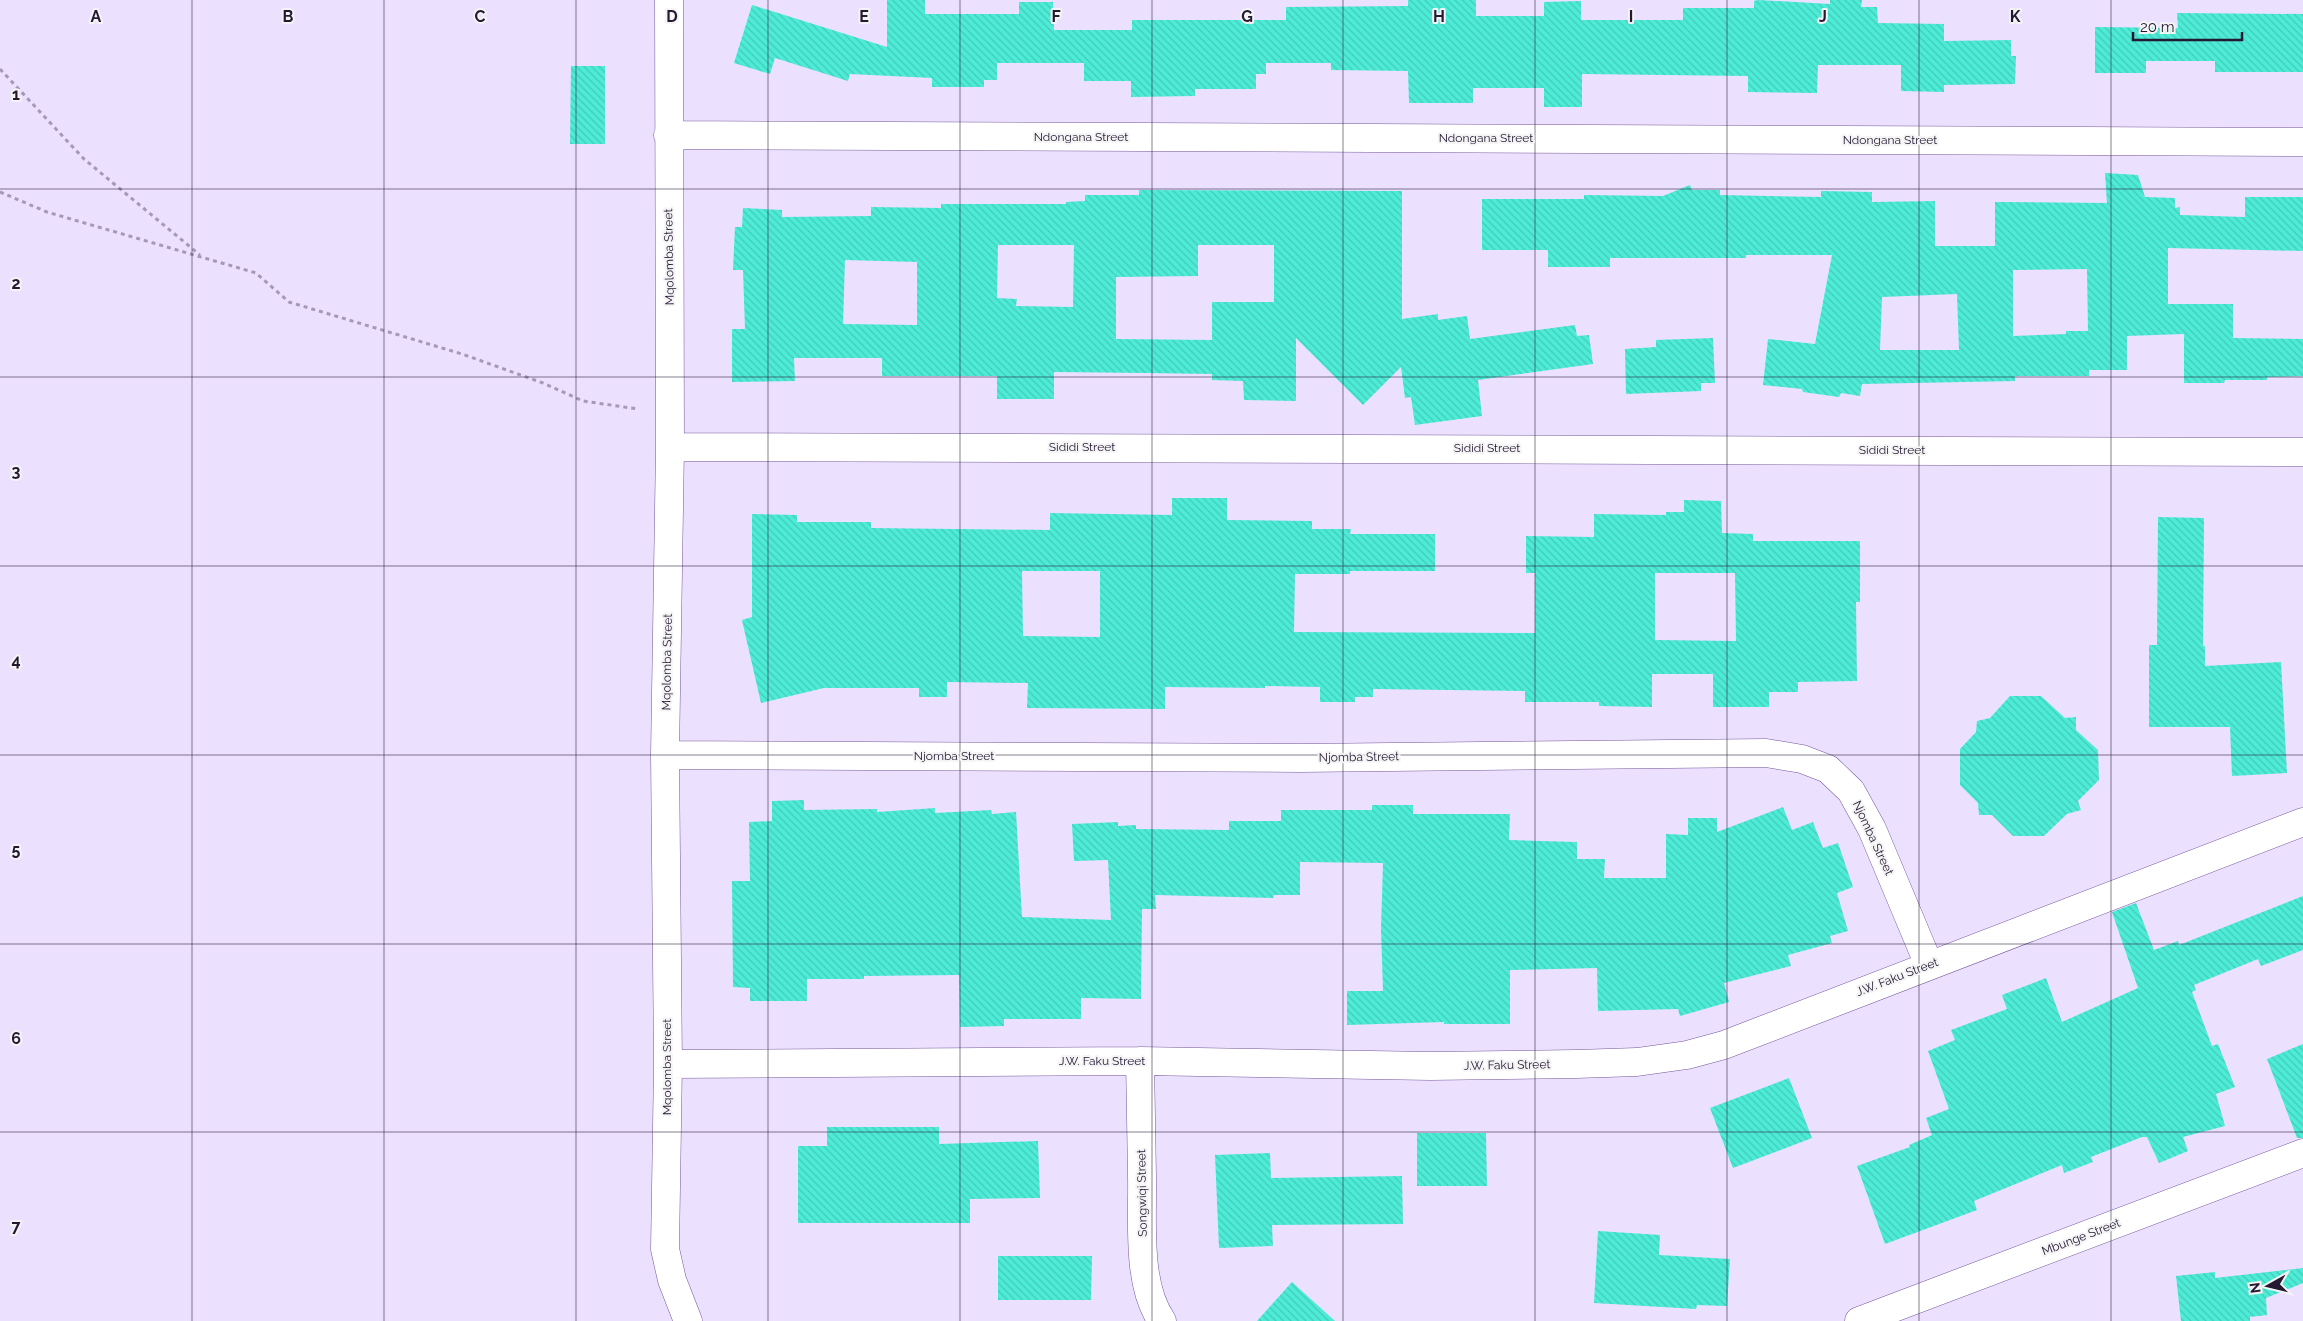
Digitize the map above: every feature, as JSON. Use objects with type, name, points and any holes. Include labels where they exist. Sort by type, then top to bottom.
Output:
[{"type":"street","name":"Mqolomba Street","points":[[668,0],[670,447],[665,756],[668,1064],[665,1248],[672,1280],[688,1321]]},
{"type":"street","name":"Ndongana Street","points":[[668,135],[2303,142]]},
{"type":"street","name":"Sididi Street","points":[[670,447],[2303,452]]},
{"type":"street","name":"Njomba Street","points":[[665,756],[1301,758],[1766,753],[1802,758],[1828,769],[1851,791],[1872,829],[1929,965]]},
{"type":"street","name":"J.W. Faku Street","points":[[668,1064],[1140,1061],[1430,1066],[1637,1062],[1687,1055],[1724,1045],[2303,822]]},
{"type":"street","name":"Songwiqi Street","points":[[1140,1061],[1143,1245],[1146,1280],[1156,1312],[1162,1321]]},
{"type":"street","name":"Mbunge Street","points":[[1859,1321],[2303,1152]]},
{"type":"path","points":[[0,69],[84,158],[203,258]]},
{"type":"path","points":[[0,192],[48,212],[256,273],[288,302],[462,354],[543,383],[583,401],[670,413]]},
{"type":"building","points":[[887,0],[925,0],[925,14],[1019,14],[1019,2],[1053,2],[1054,30],[1132,30],[1132,20],[1286,20],[1286,7],[1408,6],[1408,0],[1476,0],[1476,16],[1544,16],[1544,2],[1581,1],[1581,20],[1683,20],[1683,8],[1754,8],[1754,1],[1758,0],[1830,4],[1830,0],[1862,0],[1861,7],[1877,7],[1878,23],[1944,24],[1944,41],[2011,40],[2011,56],[2016,56],[2015,84],[1944,85],[1944,92],[1901,91],[1901,65],[1818,65],[1817,93],[1748,92],[1748,76],[1582,74],[1582,107],[1544,107],[1544,88],[1473,88],[1473,103],[1409,103],[1408,71],[1331,70],[1331,63],[1266,63],[1266,74],[1256,74],[1256,89],[1195,89],[1195,96],[1131,97],[1131,81],[1084,81],[1084,63],[997,63],[997,80],[984,80],[984,87],[932,87],[932,78],[850,74],[848,81],[775,58],[770,74],[734,63],[752,5],[887,47]]},
{"type":"building","points":[[2177,13],[2303,14],[2303,72],[2215,72],[2215,61],[2146,61],[2146,73],[2095,73],[2095,27],[2178,28]]},
{"type":"building","points":[[571,66],[605,66],[605,144],[570,144]]},
{"type":"building","points":[[2105,173],[2138,175],[2145,197],[2175,198],[2175,208],[2180,207],[2180,215],[2245,217],[2245,197],[2303,197],[2303,251],[2168,248],[2168,304],[2233,304],[2233,338],[2303,339],[2303,376],[2267,377],[2267,380],[2225,380],[2224,383],[2184,383],[2184,334],[2127,336],[2127,370],[2089,370],[2089,376],[2015,376],[2015,381],[1862,384],[1860,396],[1841,393],[1839,397],[1803,392],[1802,389],[1763,385],[1768,339],[1815,344],[1832,255],[1746,255],[1746,258],[1610,258],[1610,267],[1548,267],[1548,250],[1482,250],[1482,199],[1584,199],[1584,195],[1663,196],[1690,185],[1692,190],[1720,190],[1720,195],[1821,197],[1821,191],[1872,192],[1872,202],[1935,201],[1935,246],[1995,246],[1995,202],[2107,203]],"holes":[[[2087,269],[2088,331],[2066,331],[2066,334],[2013,336],[2013,270]],[[1957,294],[1959,350],[1880,350],[1882,297]]]},
{"type":"building","points":[[1139,190],[1402,191],[1402,319],[1438,314],[1438,320],[1467,316],[1470,339],[1575,325],[1577,336],[1589,335],[1593,364],[1478,380],[1482,416],[1415,425],[1411,397],[1405,398],[1401,367],[1363,405],[1296,338],[1296,401],[1244,400],[1243,381],[1212,380],[1212,374],[1054,372],[1054,399],[997,399],[997,376],[882,376],[882,358],[794,358],[795,381],[732,382],[732,329],[745,329],[743,270],[733,270],[735,227],[742,227],[743,208],[782,210],[782,217],[871,216],[871,207],[941,208],[941,204],[1066,204],[1066,202],[1085,201],[1085,195],[1139,195]],"holes":[[[998,245],[1074,245],[1073,307],[1016,306],[1017,299],[997,298]],[[1198,245],[1274,245],[1274,302],[1212,302],[1212,340],[1116,339],[1116,277],[1198,276]],[[845,260],[917,262],[917,325],[843,324]]]},
{"type":"building","points":[[1713,338],[1715,383],[1701,383],[1701,391],[1626,394],[1625,349],[1656,347],[1656,340]]},
{"type":"building","points":[[1172,498],[1227,498],[1227,520],[1312,521],[1312,529],[1351,529],[1350,534],[1435,534],[1435,571],[1350,571],[1350,574],[1295,574],[1294,632],[1535,633],[1535,573],[1526,573],[1526,536],[1594,537],[1594,514],[1666,515],[1666,512],[1684,512],[1684,500],[1721,501],[1722,533],[1753,534],[1753,541],[1860,541],[1860,602],[1856,602],[1857,681],[1798,682],[1798,692],[1769,692],[1769,707],[1713,707],[1713,674],[1652,674],[1652,707],[1599,706],[1599,702],[1525,702],[1525,691],[1373,689],[1373,697],[1355,697],[1355,702],[1320,702],[1320,687],[1265,686],[1265,688],[1165,687],[1165,709],[1027,708],[1028,683],[947,682],[947,697],[919,697],[919,688],[824,688],[761,703],[742,620],[752,617],[752,514],[797,515],[797,522],[871,522],[871,528],[1050,530],[1050,513],[1172,515]],"holes":[[[1022,571],[1100,571],[1100,637],[1023,636]],[[1655,573],[1735,573],[1736,641],[1655,640]]]},
{"type":"building","points":[[2158,517],[2204,518],[2203,646],[2205,646],[2205,666],[2281,662],[2287,773],[2232,776],[2230,727],[2149,727],[2149,645],[2157,645]]},
{"type":"building","points":[[2010,696],[2041,696],[2065,718],[2076,717],[2076,730],[2098,750],[2099,780],[2078,801],[2081,810],[2067,814],[2044,836],[2013,836],[1992,815],[1979,815],[1978,803],[1960,785],[1960,749],[1976,732],[1977,721],[1990,718]]},
{"type":"building","points":[[804,800],[804,810],[877,809],[877,812],[935,808],[935,813],[991,810],[992,814],[1016,812],[1022,917],[1111,920],[1108,860],[1074,861],[1072,824],[1118,822],[1118,826],[1136,825],[1136,829],[1229,830],[1229,821],[1281,821],[1281,810],[1372,810],[1372,805],[1413,805],[1413,814],[1510,814],[1509,840],[1577,842],[1577,859],[1605,859],[1604,878],[1666,878],[1666,834],[1688,835],[1688,818],[1717,818],[1717,832],[1783,807],[1792,830],[1813,822],[1823,848],[1838,843],[1853,887],[1837,893],[1848,931],[1830,936],[1832,943],[1788,955],[1791,966],[1724,983],[1729,1002],[1680,1016],[1678,1009],[1598,1011],[1597,968],[1510,970],[1510,1024],[1444,1024],[1444,1022],[1347,1025],[1347,991],[1383,991],[1381,929],[1383,863],[1300,862],[1300,895],[1274,895],[1273,898],[1155,895],[1156,909],[1142,909],[1141,999],[1081,998],[1081,1019],[1004,1019],[1004,1026],[960,1027],[959,975],[807,979],[807,1001],[750,1001],[750,988],[733,987],[732,881],[750,881],[749,822],[772,821],[772,801]]},
{"type":"building","points":[[2303,896],[2303,950],[2261,966],[2258,959],[2194,985],[2196,990],[2192,992],[2212,1046],[2218,1044],[2235,1087],[2216,1094],[2225,1126],[2183,1137],[2188,1151],[2159,1163],[2147,1137],[2142,1137],[2091,1157],[2093,1162],[2064,1173],[2062,1165],[1974,1201],[1977,1210],[1885,1244],[1857,1166],[1910,1147],[1909,1145],[1932,1135],[1926,1118],[1949,1109],[1928,1051],[1955,1040],[1951,1030],[2007,1009],[2002,995],[2046,978],[2062,1022],[2138,988],[2112,912],[2136,903],[2154,950],[2178,941],[2179,945]]},
{"type":"building","points":[[2303,1044],[2303,1138],[2297,1138],[2267,1059]]},
{"type":"building","points":[[1789,1078],[1812,1138],[1733,1168],[1710,1108]]},
{"type":"building","points":[[827,1127],[939,1127],[939,1144],[1038,1141],[1040,1198],[970,1199],[970,1223],[798,1223],[798,1146],[827,1146]]},
{"type":"building","points":[[1417,1133],[1486,1133],[1487,1186],[1417,1186]]},
{"type":"building","points":[[1270,1153],[1271,1178],[1402,1176],[1403,1224],[1272,1225],[1273,1246],[1219,1248],[1215,1155]]},
{"type":"building","points":[[1598,1231],[1660,1235],[1659,1255],[1730,1259],[1727,1306],[1697,1305],[1696,1309],[1594,1303]]},
{"type":"building","points":[[998,1256],[1092,1256],[1091,1300],[998,1300]]},
{"type":"building","points":[[2303,1268],[2303,1283],[2266,1298],[2267,1315],[2250,1317],[2250,1321],[2181,1321],[2176,1276],[2215,1272],[2215,1278]]},
{"type":"building","points":[[1292,1282],[1335,1321],[1257,1321]]}]
